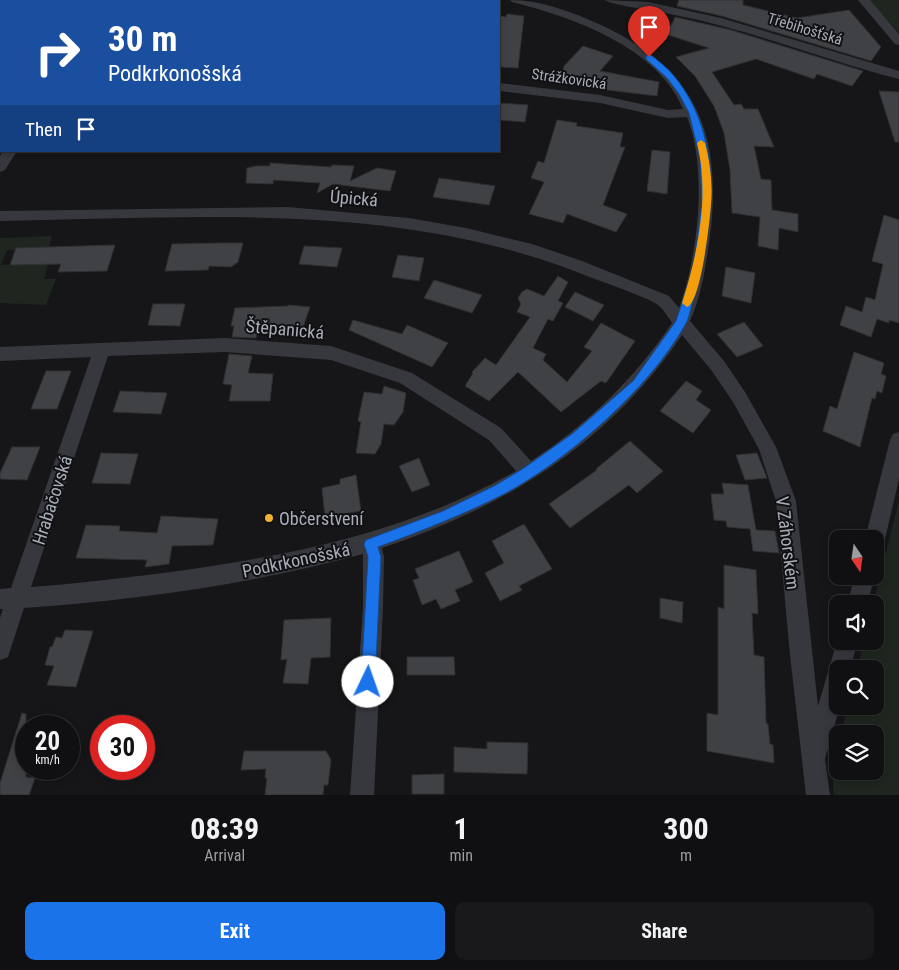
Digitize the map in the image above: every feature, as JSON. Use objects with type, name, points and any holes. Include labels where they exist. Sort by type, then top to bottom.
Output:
[{"type":"street","name":"Podkrkonošská","points":[[10,599],[237,573],[300,562],[371,544],[447,515],[501,489],[529,472],[576,438],[636,384],[681,323],[698,270],[707,203],[705,158],[693,113],[683,94],[664,69],[620,38],[550,8],[516,0]]},
{"type":"street","name":"Třebihošťská","points":[[611,0],[699,16],[779,37],[899,75]]},
{"type":"street","points":[[864,0],[899,40]]},
{"type":"street","name":"Strážkovická","points":[[500,87],[600,99],[668,114],[693,113]]},
{"type":"street","points":[[0,167],[9,152]]},
{"type":"street","name":"Úpická","points":[[0,216],[288,212],[409,223],[466,233],[527,248],[577,264],[663,300],[681,323]]},
{"type":"street","name":"V Záhorském","points":[[681,323],[718,366],[739,397],[767,447],[786,501],[801,655],[818,795]]},
{"type":"street","name":"Štěpanická","points":[[0,354],[225,345],[331,353],[406,378],[495,434],[529,472]]},
{"type":"street","name":"Hrabačovská","points":[[0,649],[10,599],[102,350]]},
{"type":"street","points":[[877,530],[899,440]]},
{"type":"street","points":[[362,795],[373,596],[374,557],[371,544]]},
{"type":"street","name":"V Záhorském","points":[[814,762],[829,708]]},
{"type":"shaded area","points":[[868,0],[899,0],[899,33],[896,29]]},
{"type":"shaded area","points":[[52,236],[49,247],[7,250],[1,265],[49,262],[44,279],[56,279],[46,305],[0,303],[0,238]]},
{"type":"shaded area","points":[[899,500],[899,795],[834,795],[833,780],[884,780],[884,725],[843,725],[846,715],[884,715],[884,660],[859,660],[862,650],[884,650],[884,595],[875,595],[878,585],[884,585],[884,560]]},
{"type":"building","points":[[679,0],[743,0],[743,5],[797,18],[849,10],[881,47],[871,61],[722,16],[677,6]]},
{"type":"building","points":[[507,14],[524,16],[518,68],[500,67],[500,16],[506,17]]},
{"type":"building","points":[[675,17],[731,30],[863,71],[852,86],[817,74],[814,79],[756,59],[712,72],[734,105],[741,104],[744,109],[758,109],[774,147],[754,146],[761,179],[771,180],[772,210],[798,214],[798,232],[779,228],[778,250],[758,246],[760,217],[732,213],[730,170],[724,133],[714,106],[695,76],[676,57],[709,48],[665,34]]},
{"type":"building","points":[[583,46],[613,56],[600,71],[659,82],[657,96],[583,87],[570,84],[570,81],[561,80],[564,66]]},
{"type":"building","points":[[879,91],[899,92],[899,142],[895,142]]},
{"type":"building","points":[[500,103],[528,105],[525,122],[500,120]]},
{"type":"building","points":[[557,120],[577,123],[576,126],[623,133],[620,147],[625,147],[603,205],[627,214],[616,232],[567,214],[563,223],[529,214],[544,182],[531,178],[538,161],[544,163]]},
{"type":"building","points":[[652,150],[670,152],[667,194],[647,191]]},
{"type":"building","points":[[270,163],[331,167],[332,165],[354,166],[350,181],[377,168],[396,171],[390,191],[333,184],[317,193],[320,183],[273,180],[273,184],[246,183],[247,168],[270,166]]},
{"type":"building","points":[[439,178],[495,186],[489,205],[433,197]]},
{"type":"building","points":[[884,215],[899,220],[899,323],[889,320],[889,323],[877,319],[871,337],[840,325],[846,306],[862,312],[866,297],[875,300],[883,264],[872,261]]},
{"type":"building","points":[[243,243],[238,262],[231,267],[209,266],[208,270],[165,271],[172,244]]},
{"type":"building","points":[[115,245],[107,271],[58,272],[61,264],[10,265],[16,248]]},
{"type":"building","points":[[304,246],[342,248],[337,267],[299,264]]},
{"type":"building","points":[[398,255],[424,258],[419,281],[392,277]]},
{"type":"building","points":[[726,267],[755,273],[751,303],[722,296]]},
{"type":"building","points":[[558,276],[568,282],[558,301],[563,303],[553,321],[548,319],[533,348],[546,354],[543,360],[567,382],[592,351],[584,347],[601,323],[635,341],[606,383],[601,381],[561,412],[518,372],[489,401],[465,386],[472,372],[485,358],[496,365],[530,317],[517,312],[521,304],[518,298],[522,292],[527,289],[544,296]]},
{"type":"building","points":[[434,280],[482,295],[472,313],[424,298]]},
{"type":"building","points":[[575,292],[604,305],[593,321],[565,307]]},
{"type":"building","points":[[153,304],[185,304],[180,326],[148,325]]},
{"type":"building","points":[[289,305],[310,307],[302,330],[259,325],[256,338],[232,337],[234,326],[231,326],[235,308]]},
{"type":"building","points":[[353,320],[402,334],[407,325],[448,343],[432,367],[349,330]]},
{"type":"building","points":[[744,322],[763,346],[737,357],[717,334]]},
{"type":"building","points":[[854,352],[884,363],[881,374],[886,376],[882,393],[877,391],[875,399],[872,398],[860,447],[823,431],[830,406],[837,409]]},
{"type":"building","points":[[229,354],[252,356],[248,373],[273,374],[270,401],[229,401],[232,385],[223,384]]},
{"type":"building","points":[[46,371],[71,371],[57,409],[31,409]]},
{"type":"building","points":[[686,381],[702,391],[696,400],[711,410],[693,433],[660,411]]},
{"type":"building","points":[[384,386],[406,393],[403,412],[394,425],[384,424],[381,444],[375,454],[356,453],[361,422],[358,421],[364,392],[382,394]]},
{"type":"building","points":[[120,391],[167,393],[161,414],[113,412]]},
{"type":"building","points":[[630,441],[663,471],[637,493],[629,485],[570,528],[549,504],[597,470]]},
{"type":"building","points":[[12,447],[40,447],[27,480],[0,479],[0,473]]},
{"type":"building","points":[[101,453],[138,454],[130,484],[92,483]]},
{"type":"building","points":[[757,453],[767,478],[745,480],[736,455]]},
{"type":"building","points":[[419,458],[430,485],[412,492],[399,466]]},
{"type":"building","points":[[356,475],[361,511],[325,517],[322,488],[340,484],[340,479]]},
{"type":"building","points":[[722,483],[748,485],[756,530],[775,531],[779,553],[753,551],[750,529],[727,527],[726,521],[714,520],[711,494],[724,494]]},
{"type":"building","points":[[161,516],[218,519],[213,545],[172,546],[169,564],[145,567],[147,560],[76,558],[86,525],[120,526],[119,531],[157,533]]},
{"type":"building","points":[[524,524],[552,569],[519,586],[522,590],[500,601],[485,573],[504,563],[492,541]]},
{"type":"building","points":[[459,551],[473,582],[455,590],[460,601],[441,609],[436,599],[422,605],[413,580],[419,578],[415,569]]},
{"type":"building","points":[[724,565],[756,570],[758,614],[752,613],[754,655],[764,657],[766,723],[768,724],[770,744],[773,745],[774,763],[707,751],[707,713],[718,715],[718,607],[724,609]]},
{"type":"building","points":[[660,598],[683,602],[682,623],[660,618]]},
{"type":"building","points":[[331,618],[330,657],[311,658],[308,684],[283,683],[287,659],[281,660],[284,620]]},
{"type":"building","points":[[65,630],[93,631],[76,687],[47,685],[54,666],[45,665],[50,647],[52,647],[56,637],[62,638]]},
{"type":"building","points":[[407,657],[454,657],[455,675],[407,675]]},
{"type":"building","points":[[15,735],[15,780],[34,780],[29,795],[0,795],[0,783]]},
{"type":"building","points":[[487,742],[528,743],[527,774],[454,772],[454,747],[487,749]]},
{"type":"building","points":[[244,751],[326,751],[331,760],[328,785],[324,785],[323,795],[265,795],[266,769],[241,770]]},
{"type":"building","points":[[444,774],[444,794],[412,794],[412,775]]},
{"type":"slow traffic","points":[[687,303],[698,270],[707,203],[705,158],[701,143]]},
{"type":"place","name":"Občerstvení","points":[[269,518]]},
{"type":"route","points":[[368,682],[373,606],[374,557],[371,544],[447,515],[501,489],[529,472],[576,438],[636,384],[656,360],[681,323],[698,270],[707,203],[705,158],[693,113],[683,94],[670,76],[658,63],[649,57]]}]
